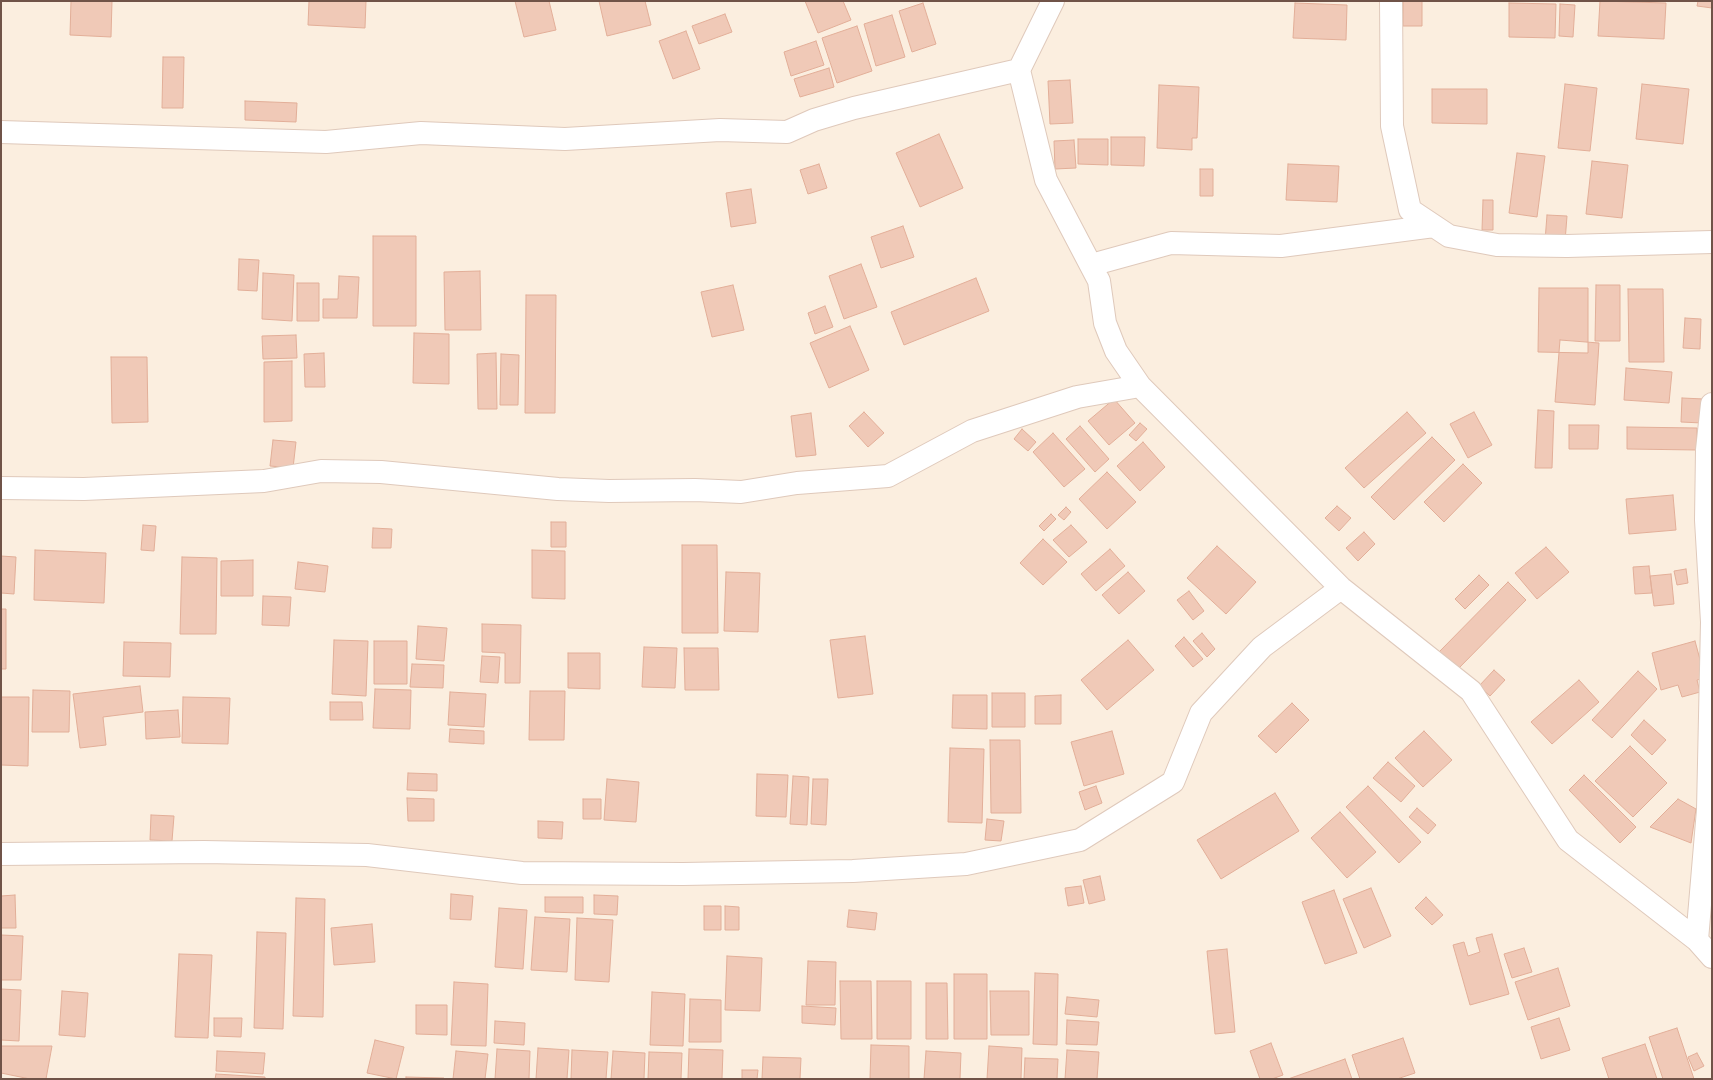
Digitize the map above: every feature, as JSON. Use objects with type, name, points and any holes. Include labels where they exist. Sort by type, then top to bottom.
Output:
[{"type":"street","points":[[1053,1],[1019,70],[1046,180],[1099,282],[1105,323],[1116,351],[1140,386],[1341,588],[1471,691],[1568,840],[1697,940],[1712,957]]},
{"type":"street","points":[[1391,1],[1392,126],[1410,210],[1449,236],[1497,245],[1567,246],[1712,242]]},
{"type":"street","points":[[1,132],[326,142],[421,133],[565,139],[720,130],[787,132],[814,120],[854,108],[1019,70]]},
{"type":"street","points":[[1091,265],[1171,243],[1281,246],[1434,226]]},
{"type":"street","points":[[1,488],[84,489],[264,481],[321,471],[336,471],[381,472],[558,489],[610,491],[695,490],[740,492],[797,483],[888,476],[972,431],[1076,398],[1140,386]]},
{"type":"street","points":[[1697,940],[1708,810],[1712,622],[1706,520],[1706,457],[1712,404]]},
{"type":"street","points":[[1,854],[204,852],[367,855],[530,873],[683,874],[845,871],[966,864],[1080,840],[1173,782],[1201,713],[1262,647],[1341,588]]},
{"type":"building","points":[[71,1],[112,1],[111,37],[70,35]]},
{"type":"building","points":[[309,1],[366,1],[365,28],[308,25]]},
{"type":"building","points":[[515,1],[549,1],[556,30],[524,37]]},
{"type":"building","points":[[599,1],[645,1],[651,25],[607,36]]},
{"type":"building","points":[[805,1],[843,1],[851,20],[818,33]]},
{"type":"building","points":[[1403,1],[1422,1],[1422,26],[1403,26]]},
{"type":"building","points":[[1600,1],[1666,3],[1664,39],[1598,36]]},
{"type":"building","points":[[1698,1],[1712,1],[1712,8],[1697,6]]},
{"type":"building","points":[[923,3],[936,44],[912,52],[899,11]]},
{"type":"building","points":[[1295,3],[1347,5],[1346,40],[1293,38]]},
{"type":"building","points":[[1509,3],[1556,4],[1555,38],[1509,37]]},
{"type":"building","points":[[1560,4],[1575,5],[1573,37],[1559,36]]},
{"type":"building","points":[[725,14],[732,32],[699,44],[692,26]]},
{"type":"building","points":[[892,15],[905,57],[876,66],[864,24]]},
{"type":"building","points":[[857,26],[872,71],[837,83],[822,38]]},
{"type":"building","points":[[686,31],[700,69],[673,79],[659,41]]},
{"type":"building","points":[[816,41],[824,65],[791,76],[784,52]]},
{"type":"building","points":[[163,57],[184,57],[183,108],[162,108]]},
{"type":"building","points":[[829,68],[834,87],[800,97],[794,79]]},
{"type":"building","points":[[1070,80],[1073,123],[1050,124],[1048,81]]},
{"type":"building","points":[[1565,84],[1597,88],[1590,151],[1558,148]]},
{"type":"building","points":[[1642,84],[1689,89],[1683,144],[1636,139]]},
{"type":"building","points":[[1159,85],[1199,87],[1197,138],[1192,138],[1192,150],[1157,148]]},
{"type":"building","points":[[1432,89],[1487,89],[1487,124],[1432,123]]},
{"type":"building","points":[[245,101],[297,103],[296,122],[245,120]]},
{"type":"building","points":[[939,134],[963,188],[920,207],[896,153]]},
{"type":"building","points":[[1111,137],[1145,137],[1144,166],[1111,165]]},
{"type":"building","points":[[1078,139],[1108,139],[1108,165],[1078,164]]},
{"type":"building","points":[[1074,140],[1076,168],[1055,169],[1054,141]]},
{"type":"building","points":[[1517,153],[1545,156],[1537,217],[1509,213]]},
{"type":"building","points":[[1592,161],[1628,165],[1622,218],[1586,214]]},
{"type":"building","points":[[819,164],[827,188],[808,194],[800,170]]},
{"type":"building","points":[[1288,164],[1339,166],[1337,202],[1286,200]]},
{"type":"building","points":[[1200,169],[1213,169],[1213,196],[1200,196]]},
{"type":"building","points":[[751,189],[756,223],[731,227],[726,193]]},
{"type":"building","points":[[1483,200],[1493,200],[1493,230],[1482,230]]},
{"type":"building","points":[[1547,215],[1567,216],[1565,242],[1545,241]]},
{"type":"building","points":[[903,226],[914,257],[881,268],[871,237]]},
{"type":"building","points":[[373,236],[416,236],[416,326],[373,326]]},
{"type":"building","points":[[239,259],[259,260],[257,291],[238,290]]},
{"type":"building","points":[[861,264],[877,307],[844,319],[829,276]]},
{"type":"building","points":[[480,271],[481,330],[445,330],[444,272]]},
{"type":"building","points":[[263,273],[294,275],[292,321],[262,319]]},
{"type":"building","points":[[339,276],[359,277],[357,318],[323,318],[323,299],[338,299]]},
{"type":"building","points":[[976,278],[989,311],[904,345],[891,312]]},
{"type":"building","points":[[297,283],[319,283],[319,321],[297,321]]},
{"type":"building","points":[[733,285],[744,330],[712,337],[701,292]]},
{"type":"building","points":[[1596,285],[1620,285],[1620,341],[1595,341]]},
{"type":"building","points":[[1539,288],[1588,288],[1588,353],[1538,352]]},
{"type":"building","points":[[1628,289],[1663,289],[1664,362],[1629,362]]},
{"type":"building","points":[[526,295],[556,295],[555,413],[525,413]]},
{"type":"building","points":[[825,306],[833,327],[815,334],[808,313]]},
{"type":"building","points":[[1685,318],[1701,319],[1700,349],[1683,348]]},
{"type":"building","points":[[850,326],[869,370],[829,388],[810,343]]},
{"type":"building","points":[[414,333],[449,334],[449,384],[413,383]]},
{"type":"building","points":[[296,335],[297,358],[263,359],[262,336]]},
{"type":"building","points":[[1560,340],[1599,343],[1595,405],[1555,402]]},
{"type":"building","points":[[324,353],[325,387],[305,387],[304,354]]},
{"type":"building","points":[[496,353],[497,409],[478,409],[477,354]]},
{"type":"building","points":[[501,354],[519,355],[518,405],[500,405]]},
{"type":"building","points":[[111,357],[147,357],[148,422],[112,423]]},
{"type":"building","points":[[292,361],[292,421],[264,422],[264,362]]},
{"type":"building","points":[[1626,368],[1672,372],[1669,403],[1624,400]]},
{"type":"building","points":[[1682,398],[1704,399],[1702,423],[1681,422]]},
{"type":"building","points":[[1114,399],[1135,423],[1109,445],[1088,421]]},
{"type":"building","points":[[1538,410],[1554,411],[1552,468],[1535,468]]},
{"type":"building","points":[[864,412],[884,433],[868,447],[849,426]]},
{"type":"building","points":[[1407,412],[1426,433],[1364,488],[1345,468]]},
{"type":"building","points":[[1474,412],[1492,445],[1468,458],[1450,424]]},
{"type":"building","points":[[811,413],[816,455],[796,457],[791,416]]},
{"type":"building","points":[[1140,423],[1147,429],[1136,441],[1129,435]]},
{"type":"building","points":[[1569,425],[1599,425],[1598,449],[1569,449]]},
{"type":"building","points":[[1080,426],[1109,459],[1095,472],[1066,439]]},
{"type":"building","points":[[1627,427],[1697,428],[1697,450],[1627,449]]},
{"type":"building","points":[[1022,429],[1036,442],[1028,451],[1014,439]]},
{"type":"building","points":[[1053,433],[1085,469],[1064,487],[1033,452]]},
{"type":"building","points":[[1432,437],[1455,460],[1394,520],[1371,497]]},
{"type":"building","points":[[273,440],[296,442],[293,468],[270,466]]},
{"type":"building","points":[[1143,442],[1165,467],[1140,491],[1117,466]]},
{"type":"building","points":[[1463,464],[1482,483],[1444,522],[1424,502]]},
{"type":"building","points":[[1107,472],[1136,502],[1107,529],[1079,499]]},
{"type":"building","points":[[1673,495],[1676,530],[1629,534],[1626,499]]},
{"type":"building","points":[[1337,506],[1351,518],[1339,531],[1325,518]]},
{"type":"building","points":[[1066,507],[1071,512],[1064,520],[1058,515]]},
{"type":"building","points":[[1051,514],[1056,519],[1044,531],[1039,526]]},
{"type":"building","points":[[551,522],[566,522],[566,547],[551,547]]},
{"type":"building","points":[[143,525],[156,526],[154,551],[141,550]]},
{"type":"building","points":[[1071,525],[1087,542],[1069,557],[1053,540]]},
{"type":"building","points":[[373,528],[392,529],[391,548],[372,548]]},
{"type":"building","points":[[1364,532],[1375,544],[1358,561],[1346,548]]},
{"type":"building","points":[[1043,539],[1067,562],[1043,585],[1020,563]]},
{"type":"building","points":[[682,545],[717,545],[718,633],[682,633]]},
{"type":"building","points":[[1217,546],[1256,582],[1226,614],[1187,578]]},
{"type":"building","points":[[1546,547],[1569,572],[1537,599],[1515,573]]},
{"type":"building","points":[[1110,549],[1125,566],[1096,591],[1081,574]]},
{"type":"building","points":[[35,550],[106,553],[104,603],[34,600]]},
{"type":"building","points":[[532,550],[565,551],[565,599],[532,598]]},
{"type":"building","points":[[1,556],[16,557],[14,594],[1,593]]},
{"type":"building","points":[[182,557],[217,558],[216,634],[180,634]]},
{"type":"building","points":[[253,560],[253,596],[221,596],[221,561]]},
{"type":"building","points":[[298,562],[328,566],[325,592],[295,589]]},
{"type":"building","points":[[1649,566],[1652,593],[1635,594],[1633,567]]},
{"type":"building","points":[[1686,569],[1688,583],[1677,585],[1674,571]]},
{"type":"building","points":[[726,572],[760,573],[758,632],[724,631]]},
{"type":"building","points":[[1128,572],[1145,591],[1119,614],[1102,595]]},
{"type":"building","points":[[1671,574],[1674,604],[1654,606],[1650,576]]},
{"type":"building","points":[[1479,575],[1489,585],[1465,609],[1455,599]]},
{"type":"building","points":[[1508,582],[1526,600],[1457,670],[1439,652]]},
{"type":"building","points":[[1189,591],[1204,611],[1193,620],[1177,600]]},
{"type":"building","points":[[263,596],[291,597],[289,626],[262,625]]},
{"type":"building","points":[[1,609],[6,609],[6,669],[1,669]]},
{"type":"building","points":[[482,624],[521,625],[520,683],[505,683],[505,653],[482,652]]},
{"type":"building","points":[[418,626],[447,628],[444,661],[416,659]]},
{"type":"building","points":[[1202,633],[1215,649],[1207,657],[1193,641]]},
{"type":"building","points":[[865,636],[873,694],[838,698],[830,640]]},
{"type":"building","points":[[1184,637],[1203,659],[1193,667],[1175,646]]},
{"type":"building","points":[[334,640],[368,641],[366,696],[332,694]]},
{"type":"building","points":[[1128,640],[1154,670],[1107,710],[1081,680]]},
{"type":"building","points":[[374,641],[407,641],[407,684],[374,684]]},
{"type":"building","points":[[1695,641],[1705,678],[1697,680],[1700,692],[1682,697],[1678,685],[1661,690],[1652,653]]},
{"type":"building","points":[[124,642],[171,643],[170,677],[123,676]]},
{"type":"building","points":[[644,647],[677,648],[675,688],[642,687]]},
{"type":"building","points":[[684,648],[718,648],[719,690],[685,690]]},
{"type":"building","points":[[568,653],[600,653],[600,689],[568,688]]},
{"type":"building","points":[[482,656],[500,657],[498,683],[480,682]]},
{"type":"building","points":[[412,664],[444,665],[443,688],[410,687]]},
{"type":"building","points":[[1494,670],[1505,680],[1490,696],[1479,686]]},
{"type":"building","points":[[1638,671],[1657,689],[1612,738],[1592,720]]},
{"type":"building","points":[[1579,680],[1599,702],[1552,744],[1531,722]]},
{"type":"building","points":[[140,686],[143,712],[103,717],[106,745],[80,748],[73,694]]},
{"type":"building","points":[[375,689],[411,690],[410,729],[373,728]]},
{"type":"building","points":[[33,690],[70,691],[69,732],[32,732]]},
{"type":"building","points":[[530,691],[565,691],[564,740],[529,740]]},
{"type":"building","points":[[450,692],[486,694],[484,727],[448,725]]},
{"type":"building","points":[[992,693],[1025,693],[1025,727],[992,727]]},
{"type":"building","points":[[953,695],[987,695],[987,729],[952,728]]},
{"type":"building","points":[[1061,695],[1061,724],[1035,724],[1035,696]]},
{"type":"building","points":[[1,697],[29,697],[28,766],[1,765]]},
{"type":"building","points":[[183,697],[230,698],[228,744],[182,743]]},
{"type":"building","points":[[330,702],[362,702],[363,720],[330,720]]},
{"type":"building","points":[[1292,703],[1309,720],[1276,753],[1258,736]]},
{"type":"building","points":[[178,710],[180,737],[146,739],[145,712]]},
{"type":"building","points":[[1644,720],[1666,740],[1652,755],[1631,735]]},
{"type":"building","points":[[450,729],[484,731],[484,744],[449,742]]},
{"type":"building","points":[[1112,731],[1124,774],[1084,786],[1071,742]]},
{"type":"building","points":[[1424,731],[1452,760],[1423,787],[1395,758]]},
{"type":"building","points":[[990,740],[1020,740],[1021,813],[991,813]]},
{"type":"building","points":[[1630,746],[1667,783],[1633,817],[1595,781]]},
{"type":"building","points":[[950,748],[984,749],[982,823],[948,822]]},
{"type":"building","points":[[1388,762],[1415,786],[1401,802],[1373,778]]},
{"type":"building","points":[[408,773],[437,774],[437,791],[407,790]]},
{"type":"building","points":[[757,774],[788,775],[786,817],[756,816]]},
{"type":"building","points":[[1584,775],[1636,827],[1620,843],[1569,790]]},
{"type":"building","points":[[793,776],[809,777],[807,825],[790,824]]},
{"type":"building","points":[[607,779],[639,782],[636,822],[604,820]]},
{"type":"building","points":[[813,779],[828,779],[826,825],[811,824]]},
{"type":"building","points":[[1096,786],[1102,803],[1085,810],[1079,792]]},
{"type":"building","points":[[1368,786],[1421,842],[1399,863],[1346,807]]},
{"type":"building","points":[[1275,793],[1299,831],[1221,879],[1197,840]]},
{"type":"building","points":[[407,798],[434,799],[434,821],[408,821]]},
{"type":"building","points":[[583,799],[601,799],[601,819],[583,819]]},
{"type":"building","points":[[1678,799],[1696,809],[1691,843],[1650,827]]},
{"type":"building","points":[[1417,808],[1436,825],[1428,834],[1409,817]]},
{"type":"building","points":[[1340,812],[1376,852],[1347,878],[1311,838]]},
{"type":"building","points":[[151,815],[174,816],[172,841],[150,840]]},
{"type":"building","points":[[987,819],[1004,821],[1001,841],[985,840]]},
{"type":"building","points":[[538,821],[563,822],[562,839],[538,838]]},
{"type":"building","points":[[1100,876],[1105,900],[1089,904],[1083,880]]},
{"type":"building","points":[[1081,886],[1084,903],[1068,906],[1065,888]]},
{"type":"building","points":[[1371,888],[1391,936],[1364,948],[1343,899]]},
{"type":"building","points":[[1334,890],[1357,953],[1325,964],[1302,902]]},
{"type":"building","points":[[451,894],[473,896],[471,920],[450,919]]},
{"type":"building","points":[[15,895],[16,928],[1,928],[1,896]]},
{"type":"building","points":[[594,895],[618,896],[617,915],[594,914]]},
{"type":"building","points":[[545,897],[583,897],[583,913],[545,912]]},
{"type":"building","points":[[1426,897],[1443,915],[1432,925],[1415,908]]},
{"type":"building","points":[[296,898],[325,899],[323,1017],[293,1016]]},
{"type":"building","points":[[704,906],[721,906],[721,930],[704,930]]},
{"type":"building","points":[[725,906],[739,907],[739,930],[725,930]]},
{"type":"building","points":[[499,908],[527,910],[523,969],[495,967]]},
{"type":"building","points":[[849,910],[877,913],[875,930],[847,927]]},
{"type":"building","points":[[535,917],[570,919],[567,972],[531,970]]},
{"type":"building","points":[[577,918],[613,920],[609,982],[575,980]]},
{"type":"building","points":[[372,924],[375,962],[334,965],[331,928]]},
{"type":"building","points":[[257,932],[286,933],[283,1029],[254,1028]]},
{"type":"building","points":[[1492,934],[1509,994],[1470,1005],[1453,945],[1464,942],[1468,956],[1480,952],[1476,938]]},
{"type":"building","points":[[1,935],[23,936],[21,980],[1,980]]},
{"type":"building","points":[[1524,948],[1532,972],[1512,978],[1504,954]]},
{"type":"building","points":[[1227,949],[1235,1032],[1215,1034],[1207,951]]},
{"type":"building","points":[[179,954],[212,955],[208,1038],[175,1037]]},
{"type":"building","points":[[727,956],[762,958],[760,1011],[725,1010]]},
{"type":"building","points":[[808,961],[836,962],[835,1005],[806,1005]]},
{"type":"building","points":[[1558,968],[1570,1006],[1528,1020],[1515,982]]},
{"type":"building","points":[[1035,973],[1058,974],[1057,1045],[1033,1044]]},
{"type":"building","points":[[954,974],[987,974],[987,1039],[954,1039]]},
{"type":"building","points":[[840,981],[871,981],[872,1039],[841,1039]]},
{"type":"building","points":[[877,981],[911,981],[911,1039],[877,1039]]},
{"type":"building","points":[[454,982],[488,984],[486,1046],[451,1045]]},
{"type":"building","points":[[926,983],[947,983],[948,1039],[926,1039]]},
{"type":"building","points":[[1,989],[21,990],[19,1041],[1,1040]]},
{"type":"building","points":[[62,991],[88,993],[85,1037],[59,1035]]},
{"type":"building","points":[[990,991],[1029,991],[1029,1035],[991,1035]]},
{"type":"building","points":[[652,992],[685,994],[683,1046],[650,1045]]},
{"type":"building","points":[[1067,997],[1099,1000],[1097,1017],[1065,1014]]},
{"type":"building","points":[[690,999],[721,1000],[721,1042],[689,1042]]},
{"type":"building","points":[[416,1005],[447,1005],[447,1035],[416,1034]]},
{"type":"building","points":[[802,1006],[836,1008],[835,1025],[802,1023]]},
{"type":"building","points":[[214,1018],[242,1018],[241,1037],[214,1036]]},
{"type":"building","points":[[1559,1018],[1570,1050],[1541,1059],[1531,1027]]},
{"type":"building","points":[[1067,1020],[1099,1022],[1097,1045],[1066,1044]]},
{"type":"building","points":[[495,1021],[525,1023],[524,1045],[494,1043]]},
{"type":"building","points":[[1677,1028],[1694,1079],[1663,1079],[1649,1037]]},
{"type":"building","points":[[1403,1038],[1415,1073],[1397,1079],[1360,1079],[1352,1055]]},
{"type":"building","points":[[375,1040],[404,1047],[396,1079],[367,1073]]},
{"type":"building","points":[[1271,1043],[1283,1075],[1272,1079],[1260,1079],[1250,1051]]},
{"type":"building","points":[[1645,1044],[1657,1079],[1609,1079],[1602,1058]]},
{"type":"building","points":[[871,1045],[909,1046],[909,1079],[870,1079]]},
{"type":"building","points":[[1,1046],[52,1046],[46,1079],[30,1079],[1,1073]]},
{"type":"building","points":[[989,1046],[1022,1048],[1021,1079],[987,1079]]},
{"type":"building","points":[[538,1048],[569,1050],[567,1079],[536,1079]]},
{"type":"building","points":[[497,1049],[530,1051],[529,1079],[495,1079]]},
{"type":"building","points":[[689,1049],[723,1050],[722,1079],[688,1079]]},
{"type":"building","points":[[572,1050],[608,1052],[606,1079],[571,1079]]},
{"type":"building","points":[[1067,1050],[1099,1052],[1097,1079],[1065,1079]]},
{"type":"building","points":[[217,1051],[265,1053],[263,1074],[216,1071]]},
{"type":"building","points":[[456,1051],[488,1054],[485,1079],[453,1079]]},
{"type":"building","points":[[613,1051],[645,1053],[644,1079],[611,1079]]},
{"type":"building","points":[[926,1051],[961,1053],[960,1079],[924,1079]]},
{"type":"building","points":[[649,1052],[682,1053],[681,1079],[648,1079]]},
{"type":"building","points":[[1697,1053],[1704,1066],[1694,1071],[1688,1057]]},
{"type":"building","points":[[763,1057],[801,1058],[800,1079],[762,1079]]},
{"type":"building","points":[[1025,1058],[1058,1059],[1057,1079],[1024,1079]]},
{"type":"building","points":[[1345,1059],[1352,1079],[1288,1079]]},
{"type":"building","points":[[742,1070],[758,1070],[757,1079],[742,1079]]},
{"type":"building","points":[[216,1074],[265,1077],[265,1079],[215,1079]]},
{"type":"building","points":[[406,1077],[444,1078],[444,1079],[406,1079]]}]
